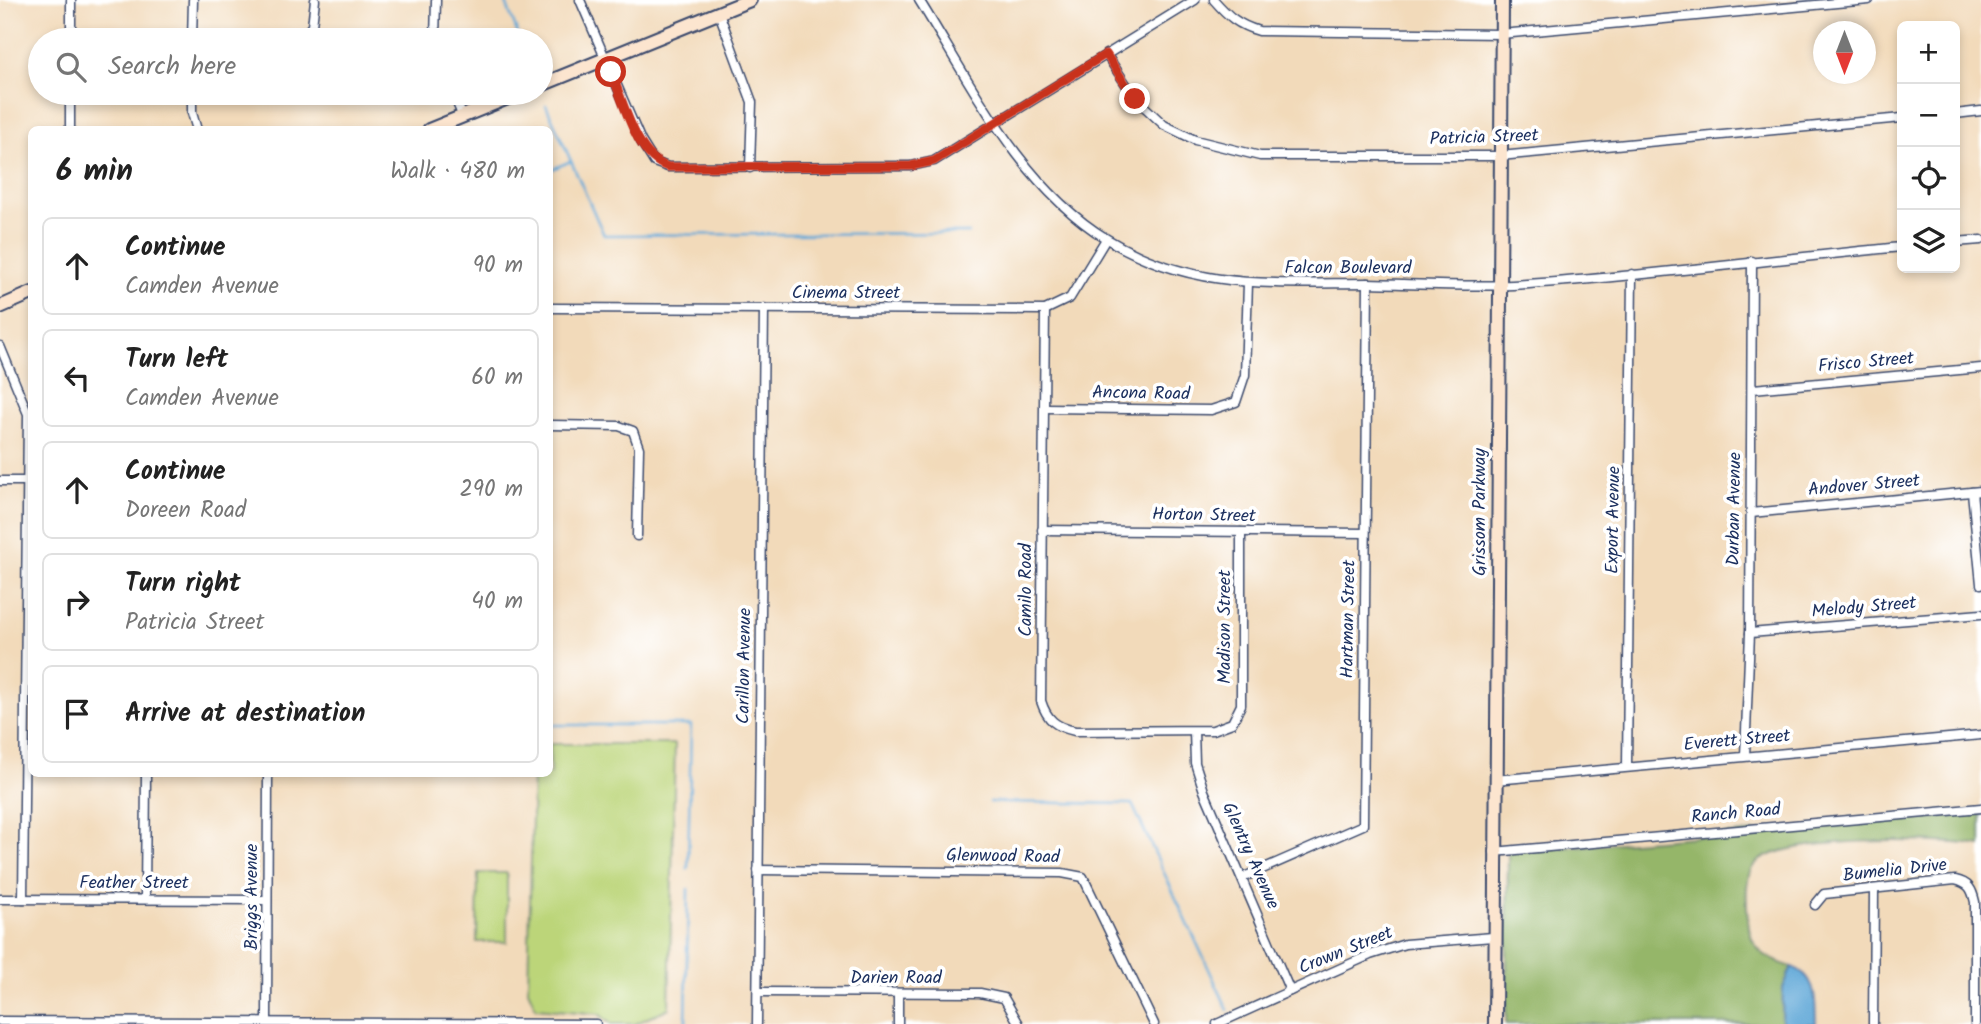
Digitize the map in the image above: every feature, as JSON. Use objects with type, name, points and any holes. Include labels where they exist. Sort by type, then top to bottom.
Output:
[{"type":"main road","points":[[553,80],[750,0]]},
{"type":"main road","name":"Grissom Parkway","points":[[1495,1024],[1493,852],[1502,0]]},
{"type":"main road","points":[[438,126],[488,105]]},
{"type":"main road","points":[[0,307],[28,295]]},
{"type":"street","points":[[71,0],[71,28]]},
{"type":"street","points":[[192,28],[193,0]]},
{"type":"street","points":[[310,28],[315,0]]},
{"type":"street","points":[[435,28],[436,0]]},
{"type":"street","points":[[580,0],[640,141],[654,162],[668,167],[750,168],[911,166],[934,161],[1195,0]]},
{"type":"street","name":"Falcon Boulevard","points":[[919,0],[996,123],[1026,164],[1067,209],[1106,239],[1146,259],[1190,275],[1248,283],[1499,285],[1897,247]]},
{"type":"street","points":[[1214,0],[1235,22],[1259,31],[1502,34],[1869,0]]},
{"type":"street","points":[[719,13],[752,102],[750,168]]},
{"type":"street","name":"Patricia Street","points":[[1106,54],[1135,99],[1164,125],[1195,140],[1260,156],[1500,156],[1897,118]]},
{"type":"street","points":[[70,126],[71,105]]},
{"type":"street","points":[[192,105],[196,126]]},
{"type":"street","points":[[458,105],[462,115]]},
{"type":"street","points":[[1960,113],[1981,111]]},
{"type":"street","points":[[1045,310],[1070,298],[1106,239]]},
{"type":"street","points":[[1960,242],[1981,240]]},
{"type":"street","name":"Durban Avenue","points":[[1745,757],[1750,633],[1752,261]]},
{"type":"street","name":"Export Avenue","points":[[1627,767],[1632,274]]},
{"type":"street","name":"Ancona Road","points":[[1045,408],[1211,410],[1237,402],[1245,375],[1248,283]]},
{"type":"street","name":"Hartman Street","points":[[1244,877],[1363,825],[1368,284]]},
{"type":"street","name":"Cinema Street","points":[[553,308],[1045,310]]},
{"type":"street","name":"Carillon Avenue","points":[[757,1024],[764,308]]},
{"type":"street","name":"Camilo Road","points":[[1045,310],[1041,701],[1045,716],[1060,727],[1075,731],[1194,731]]},
{"type":"street","points":[[0,345],[28,414],[23,899]]},
{"type":"street","name":"Frisco Street","points":[[1753,389],[1981,368]]},
{"type":"street","points":[[553,425],[619,426],[633,431],[639,448],[638,537]]},
{"type":"street","points":[[0,481],[27,481]]},
{"type":"street","points":[[1977,491],[1981,584]]},
{"type":"street","name":"Andover Street","points":[[1751,513],[1977,491]]},
{"type":"street","name":"Horton Street","points":[[1042,530],[1365,533]]},
{"type":"street","name":"Madison Street","points":[[1194,731],[1213,730],[1232,723],[1241,705],[1241,532]]},
{"type":"street","name":"Melody Street","points":[[1750,633],[1981,614]]},
{"type":"street","name":"Glentry Avenue","points":[[1194,731],[1198,772],[1290,991]]},
{"type":"street","name":"Everett Street","points":[[1495,780],[1981,735]]},
{"type":"street","points":[[145,899],[146,777]]},
{"type":"street","name":"Briggs Avenue","points":[[267,1020],[268,777]]},
{"type":"street","name":"Ranch Road","points":[[1493,852],[1981,808]]},
{"type":"street","name":"Glenwood Road","points":[[758,870],[1062,873],[1083,877],[1154,1024]]},
{"type":"street","name":"Bumelia Drive","points":[[1815,905],[1824,894],[1955,880],[1966,883],[1972,890],[1975,902],[1975,1024]]},
{"type":"street","points":[[1873,1024],[1874,890]]},
{"type":"street","name":"Feather Street","points":[[0,899],[267,900]]},
{"type":"street","name":"Crown Street","points":[[1217,1024],[1370,955],[1405,944],[1493,937]]},
{"type":"street","name":"Darien Road","points":[[758,992],[898,995],[980,993],[1004,998],[1019,1024]]},
{"type":"street","points":[[898,995],[898,1024]]},
{"type":"street","points":[[0,1021],[267,1020],[596,1024]]},
{"type":"green space","points":[[553,744],[675,744],[669,1008],[635,1024],[611,1024],[599,1014],[536,1008],[528,990],[533,777],[553,777]]},
{"type":"green space","points":[[1981,814],[1981,846],[1897,841],[1823,844],[1790,849],[1766,857],[1752,868],[1747,894],[1752,940],[1767,957],[1792,967],[1783,988],[1782,1024],[1506,1024],[1508,852]]},
{"type":"green space","points":[[478,873],[507,873],[507,942],[477,942]]},
{"type":"water","points":[[1792,967],[1807,976],[1811,983],[1815,998],[1816,1024],[1782,1024],[1783,988]]},
{"type":"waterway","points":[[505,0],[516,28]]},
{"type":"waterway","points":[[546,105],[604,235],[969,233]]},
{"type":"waterway","points":[[553,169],[571,161]]},
{"type":"waterway","points":[[553,725],[691,725],[688,869]]},
{"type":"waterway","points":[[990,802],[1132,804],[1228,1010]]},
{"type":"waterway","points":[[686,1024],[688,889]]},
{"type":"route","points":[[611,72],[640,141],[654,162],[668,167],[911,166],[934,161],[1106,54],[1135,99]]}]
